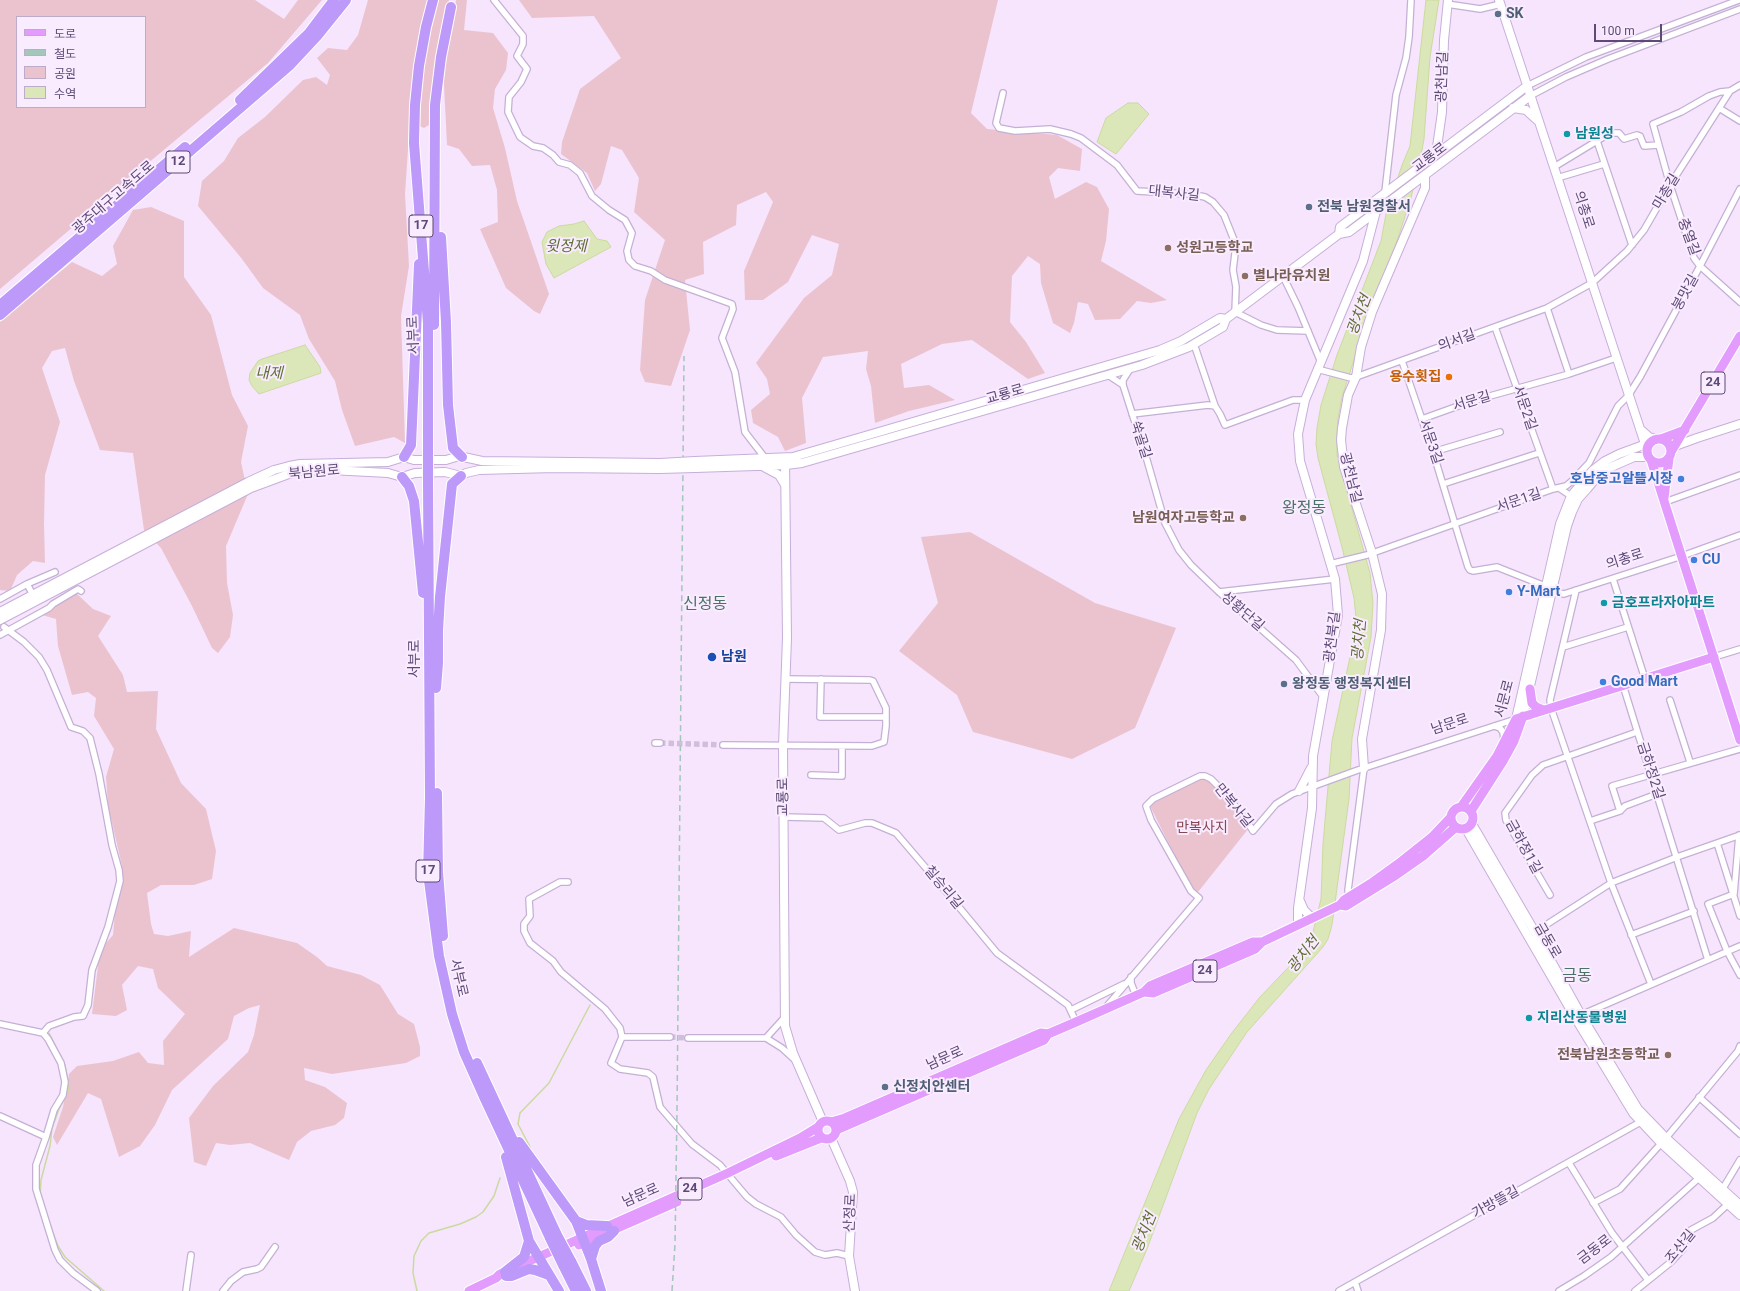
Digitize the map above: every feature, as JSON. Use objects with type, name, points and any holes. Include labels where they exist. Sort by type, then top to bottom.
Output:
[{"type":"highway","name":"광주대구고속도로","points":[[0,305],[248,93],[309,33],[334,0]]},
{"type":"highway","name":"광주대구고속도로","points":[[0,314],[289,66],[317,36],[346,0]]},
{"type":"highway","name":"서부로","points":[[431,453],[428,323],[414,143],[417,87],[422,45],[433,0]]},
{"type":"highway","name":"서부로","points":[[451,7],[440,57],[435,105],[431,453],[432,688],[428,873],[439,956],[452,1014],[464,1052],[488,1097],[567,1263],[586,1291]]},
{"type":"highway","points":[[435,105],[446,322],[448,405],[453,448],[464,458]]},
{"type":"highway","points":[[400,458],[411,445],[415,384],[419,261],[414,197],[416,177]]},
{"type":"highway","points":[[432,688],[438,663],[440,597],[452,484],[464,474]]},
{"type":"highway","points":[[401,476],[409,486],[414,501],[422,588],[425,660],[432,688]]},
{"type":"highway","points":[[488,1097],[523,1149],[576,1221],[591,1259],[601,1291]]},
{"type":"highway","points":[[488,1097],[509,1164],[529,1241],[559,1291]]},
{"type":"highway","points":[[576,1221],[586,1225],[610,1229],[608,1237],[599,1241],[595,1246],[591,1259]]},
{"type":"highway","points":[[503,1275],[524,1257],[529,1241]]},
{"type":"highway","name":"서부로","points":[[567,1263],[576,1291]]},
{"type":"highway","points":[[503,1275],[512,1276],[529,1269],[549,1276]]},
{"type":"main road","name":"24","points":[[1664,501],[1673,449],[1740,336]]},
{"type":"main road","points":[[1653,447],[1685,430]]},
{"type":"main road","points":[[1670,445],[1673,449],[1666,462],[1658,464],[1653,447],[1670,445]]},
{"type":"main road","name":"의총로","points":[[1653,447],[1664,501],[1740,740]]},
{"type":"main road","name":"남문로","points":[[1519,717],[1714,658]]},
{"type":"main road","points":[[1530,689],[1532,703],[1536,708],[1547,709]]},
{"type":"main road","name":"서문로","points":[[1461,807],[1482,780],[1519,717]]},
{"type":"main road","name":"서문로","points":[[1471,811],[1503,761],[1514,740],[1519,717]]},
{"type":"main road","points":[[1465,827],[1423,856],[1400,867],[1349,897],[1340,905],[1346,906],[1400,867],[1432,837],[1451,817],[1455,810],[1461,807],[1471,811]]},
{"type":"main road","name":"금동로","points":[[1451,817],[1453,824],[1465,827],[1473,818],[1471,811]]},
{"type":"main road","name":"남문로","points":[[730,1175],[800,1138],[824,1123],[845,1118],[881,1106],[1044,1040],[1048,1034],[1105,1009],[1140,994],[1153,993],[1249,952],[1255,949],[1262,942],[1340,905]]},
{"type":"main road","name":"남문로","points":[[469,1291],[730,1175],[821,1138],[827,1140],[833,1134],[881,1106]]},
{"type":"main road","points":[[821,1138],[818,1132],[824,1123],[835,1126],[833,1134]]},
{"type":"street","points":[[494,0],[523,36],[523,44],[517,56],[527,69],[521,82],[509,97],[508,112],[520,137],[533,146],[543,148],[553,155],[559,162],[570,165],[580,173],[592,196],[609,210],[625,220],[632,233],[627,251],[629,260],[635,266],[651,271],[665,280],[732,304],[733,309],[722,338],[723,345],[735,372],[745,432],[764,462],[779,475],[786,485]]},
{"type":"street","points":[[1385,192],[1396,95],[1406,58],[1409,37],[1410,0]]},
{"type":"street","points":[[1527,86],[1586,57],[1739,0]]},
{"type":"street","points":[[1448,2],[1480,8],[1500,2]]},
{"type":"street","name":"광천남길","points":[[1436,154],[1442,112],[1448,2]]},
{"type":"street","name":"의총로","points":[[1500,2],[1639,428],[1653,447]]},
{"type":"street","points":[[1530,96],[1566,77],[1608,59],[1740,9]]},
{"type":"street","name":"교룡로","points":[[1339,234],[1340,226],[1527,86]]},
{"type":"street","points":[[1730,91],[1740,86]]},
{"type":"street","name":"마총길","points":[[1592,283],[1632,246],[1644,230],[1670,185],[1730,91]]},
{"type":"street","name":"충열길","points":[[1700,266],[1694,258],[1670,185],[1653,124],[1681,112],[1709,96],[1720,92],[1730,91]]},
{"type":"street","name":"대복사길","points":[[1003,93],[996,123],[999,128],[1015,131],[1050,129],[1071,134],[1081,138],[1117,165],[1137,191],[1190,194],[1205,197],[1213,202],[1224,215],[1236,245],[1233,270],[1236,287],[1235,312]]},
{"type":"street","name":"교룡로","points":[[786,462],[802,463],[1108,375],[1170,355],[1194,344],[1223,327],[1226,319],[1235,312],[1339,234],[1349,232],[1530,96]]},
{"type":"street","points":[[1513,108],[1529,112],[1539,124]]},
{"type":"street","points":[[1719,108],[1740,121]]},
{"type":"street","points":[[1554,167],[1610,133],[1619,133],[1624,139],[1637,135],[1640,136],[1644,146],[1658,145]]},
{"type":"street","points":[[1597,141],[1632,246]]},
{"type":"street","points":[[1557,178],[1604,164]]},
{"type":"street","name":"광천남길","points":[[1361,769],[1362,739],[1381,630],[1382,594],[1346,475],[1342,452],[1342,428],[1348,395],[1372,312],[1425,188],[1425,175]]},
{"type":"street","name":"붕맛길","points":[[1628,396],[1700,266],[1740,189]]},
{"type":"street","name":"광천북길","points":[[1298,925],[1298,908],[1312,808],[1312,766],[1338,615],[1333,563],[1300,461],[1298,434],[1305,400],[1320,370],[1320,360],[1361,266],[1376,211]]},
{"type":"street","points":[[1363,221],[1368,231],[1368,241]]},
{"type":"street","points":[[1700,266],[1740,302]]},
{"type":"street","points":[[1283,276],[1320,360]]},
{"type":"street","name":"의서길","points":[[1354,377],[1547,308],[1592,283]]},
{"type":"street","points":[[1547,308],[1570,374]]},
{"type":"street","points":[[1235,312],[1261,325],[1277,330],[1308,331]]},
{"type":"street","name":"교룡로","points":[[786,462],[1160,350],[1181,341],[1220,318],[1226,319]]},
{"type":"street","name":"서문2길","points":[[1495,327],[1518,389],[1539,453],[1556,489]]},
{"type":"street","points":[[1194,344],[1215,406],[1225,425],[1294,400],[1305,400]]},
{"type":"street","name":"서문길","points":[[1422,419],[1454,407],[1570,374],[1616,358]]},
{"type":"street","name":"서문3길","points":[[1402,361],[1456,524]]},
{"type":"street","points":[[1131,368],[1126,375],[1123,385],[1132,414]]},
{"type":"street","points":[[1320,370],[1354,377]]},
{"type":"street","points":[[1108,375],[1123,385]]},
{"type":"street","name":"서문1길","points":[[1333,563],[1370,554],[1566,486],[1588,464],[1618,406],[1628,396]]},
{"type":"street","name":"쑥골길","points":[[1165,523],[1132,414],[1208,405],[1215,406]]},
{"type":"street","points":[[1673,449],[1697,438],[1740,424]]},
{"type":"street","points":[[1639,428],[1649,437],[1653,447]]},
{"type":"street","points":[[1631,450],[1638,440],[1639,428]]},
{"type":"street","points":[[1433,452],[1500,432]]},
{"type":"street","name":"서문로","points":[[1519,717],[1545,586],[1560,524],[1571,496],[1592,471],[1631,450],[1653,447]]},
{"type":"street","name":"서문로","points":[[1519,717],[1530,689],[1568,526],[1578,499],[1611,462],[1634,458],[1653,447]]},
{"type":"street","points":[[1443,484],[1539,453]]},
{"type":"street","name":"북남원로","points":[[0,612],[248,482],[274,470],[300,464],[388,462],[400,458],[414,460],[446,460],[456,457],[482,461],[660,466]]},
{"type":"street","points":[[400,458],[393,468],[401,476]]},
{"type":"street","points":[[464,458],[469,467],[464,474]]},
{"type":"street","points":[[660,466],[786,462]]},
{"type":"street","name":"교룡로","points":[[786,462],[787,638],[783,746],[785,817],[785,1026],[788,1040],[796,1061],[824,1123]]},
{"type":"street","points":[[1588,464],[1611,462]]},
{"type":"street","name":"북남원로","points":[[4,626],[47,596],[251,488],[270,480],[301,471],[330,470],[388,473],[401,476],[415,473],[445,472],[464,474],[479,470],[660,466]]},
{"type":"street","points":[[1664,501],[1740,475]]},
{"type":"street","points":[[1556,489],[1571,496]]},
{"type":"street","name":"성황단길","points":[[1165,523],[1186,559],[1219,592],[1296,660],[1324,698]]},
{"type":"street","points":[[1456,524],[1470,570],[1473,571],[1496,567],[1545,586],[1553,592]]},
{"type":"street","points":[[1682,556],[1740,535]]},
{"type":"street","name":"의총로","points":[[1553,592],[1564,594],[1682,556]]},
{"type":"street","points":[[0,599],[27,584],[55,572]]},
{"type":"street","points":[[1219,592],[1335,579]]},
{"type":"street","points":[[1613,579],[1645,678]]},
{"type":"street","points":[[27,584],[33,594]]},
{"type":"street","points":[[0,635],[4,626],[49,608],[78,589],[81,591]]},
{"type":"street","points":[[1576,590],[1547,709],[1567,756],[1611,883],[1651,984]]},
{"type":"street","points":[[47,596],[53,604]]},
{"type":"street","points":[[4,626],[40,657],[71,727],[83,732],[90,738],[99,774],[120,881],[108,927],[92,970],[88,1006],[83,1016],[74,1017],[49,1026],[43,1033]]},
{"type":"street","points":[[1563,646],[1628,627]]},
{"type":"street","name":"남문로","points":[[1714,658],[1740,649]]},
{"type":"street","points":[[722,745],[872,746],[880,744],[885,739],[886,708],[873,681],[786,679]]},
{"type":"street","points":[[821,679],[820,717],[886,717]]},
{"type":"street","name":"금하정2길","points":[[1623,685],[1678,857],[1708,960]]},
{"type":"street","points":[[1670,700],[1690,762]]},
{"type":"street","name":"남문로","points":[[1312,786],[1519,717]]},
{"type":"street","points":[[1494,726],[1500,728],[1503,732],[1504,743]]},
{"type":"street","name":"금하정1길","points":[[1550,895],[1506,820],[1505,813],[1532,775],[1542,765],[1638,732]]},
{"type":"street","points":[[811,775],[842,776],[842,746]]},
{"type":"street","points":[[1620,811],[1612,786],[1650,773],[1740,749]]},
{"type":"street","points":[[1299,791],[1312,766]]},
{"type":"street","points":[[1349,897],[1348,890],[1361,769]]},
{"type":"street","name":"만복사길","points":[[1148,803],[1200,776],[1205,776],[1210,778],[1218,786],[1243,815],[1253,831],[1276,804],[1299,791]]},
{"type":"street","points":[[1299,791],[1312,786]]},
{"type":"street","points":[[1590,821],[1620,811],[1625,806],[1657,794]]},
{"type":"street","name":"남문로","points":[[1105,1009],[1199,898],[1191,892],[1151,820],[1146,806],[1148,803]]},
{"type":"street","name":"칠승리길","points":[[785,817],[824,818],[839,830],[872,822],[896,833],[997,953],[1068,1005],[1076,1022]]},
{"type":"street","name":"금동로","points":[[1465,827],[1535,932],[1643,1120]]},
{"type":"street","name":"금동로","points":[[1465,827],[1624,1100],[1699,1178],[1740,1215]]},
{"type":"street","points":[[1535,932],[1611,883],[1740,835],[1734,894]]},
{"type":"street","points":[[1717,843],[1740,916]]},
{"type":"street","points":[[568,882],[560,882],[529,899],[530,916],[524,927],[526,936],[531,944],[553,960],[561,972],[605,1010],[620,1028],[622,1037],[611,1063],[620,1069],[648,1073],[653,1078],[660,1107],[692,1144],[730,1175],[747,1197],[756,1204],[781,1217],[796,1235],[815,1252],[825,1255],[837,1253],[849,1256]]},
{"type":"street","points":[[1734,894],[1708,904],[1727,951],[1740,975]]},
{"type":"street","points":[[1300,901],[1304,910],[1313,918]]},
{"type":"street","points":[[1631,935],[1694,911]]},
{"type":"street","points":[[1582,1015],[1740,946]]},
{"type":"street","points":[[1132,977],[1131,983],[1140,994]]},
{"type":"street","points":[[1071,1010],[1126,983]]},
{"type":"street","points":[[766,1038],[785,1017]]},
{"type":"street","points":[[0,1024],[43,1033],[48,1039],[61,1063],[65,1082],[63,1095],[54,1110],[36,1165],[36,1189],[60,1260],[73,1273],[97,1291]]},
{"type":"street","points":[[622,1037],[670,1037]]},
{"type":"street","points":[[688,1038],[766,1038],[782,1048],[796,1061]]},
{"type":"street","points":[[1592,1203],[1620,1189],[1664,1141],[1738,1051],[1740,1046]]},
{"type":"street","points":[[1699,1097],[1740,1134]]},
{"type":"street","points":[[0,1116],[46,1137]]},
{"type":"street","name":"가방뜰길","points":[[1340,1291],[1643,1120]]},
{"type":"street","name":"산정로","points":[[833,1134],[853,1192],[849,1256],[855,1291]]},
{"type":"street","name":"금동로","points":[[1664,1141],[1739,1203]]},
{"type":"street","points":[[1722,1190],[1740,1160]]},
{"type":"street","points":[[1569,1163],[1592,1203],[1648,1280]]},
{"type":"street","name":"금동로","points":[[1559,1291],[1584,1276],[1623,1247],[1699,1178]]},
{"type":"street","name":"조산길","points":[[1635,1291],[1671,1262],[1683,1249],[1686,1237],[1692,1230],[1713,1218],[1728,1204]]},
{"type":"street","points":[[223,1291],[231,1281],[243,1272],[261,1267],[275,1247]]},
{"type":"street","points":[[186,1291],[190,1255]]},
{"type":"street","points":[[1354,1282],[1358,1291]]},
{"type":"green space","points":[[0,0],[255,0],[284,19],[298,0],[322,0],[268,63],[0,289]]},
{"type":"green space","points":[[368,0],[428,0],[413,75],[405,194],[409,266],[401,316],[405,443],[394,437],[355,446],[342,410],[335,381],[309,339],[300,315],[263,288],[242,259],[198,206],[202,181],[224,161],[238,138],[265,117],[303,80],[316,77],[327,85],[330,75],[317,58],[328,48],[347,50],[358,35]]},
{"type":"green space","points":[[438,0],[449,0],[437,58],[432,120],[429,125],[424,128],[419,126],[418,108],[422,71]]},
{"type":"green space","points":[[456,0],[467,0],[464,30],[493,33],[508,53],[506,70],[495,89],[493,108],[505,148],[517,201],[549,294],[540,314],[534,311],[506,288],[480,229],[498,222],[497,190],[490,165],[472,166],[459,149],[447,145],[443,64]]},
{"type":"green space","points":[[519,0],[998,0],[971,113],[987,129],[1057,135],[1082,149],[1080,171],[1058,168],[1049,177],[1055,199],[1086,182],[1097,187],[1109,209],[1106,241],[1101,261],[1167,300],[1151,303],[1137,301],[1120,319],[1095,320],[1088,304],[1078,302],[1074,323],[1070,333],[1053,323],[1041,283],[1040,264],[1028,256],[1012,276],[1010,322],[1026,342],[1045,373],[1028,379],[972,340],[942,344],[901,364],[904,388],[929,385],[955,400],[909,411],[875,423],[871,386],[866,369],[868,351],[823,357],[802,398],[806,443],[785,451],[778,437],[753,423],[751,410],[770,394],[767,379],[756,363],[804,298],[832,275],[839,244],[812,235],[788,282],[763,300],[745,300],[744,271],[773,202],[766,192],[737,205],[736,225],[703,242],[704,274],[685,280],[690,330],[671,386],[645,382],[640,370],[645,300],[665,240],[634,212],[639,178],[622,150],[611,146],[601,184],[595,191],[587,173],[561,154],[562,142],[580,89],[621,58],[594,16],[532,18]]},
{"type":"green space","points":[[151,207],[184,221],[184,277],[211,315],[232,395],[248,426],[241,462],[248,494],[226,546],[227,583],[233,615],[230,637],[218,653],[212,648],[192,606],[161,548],[144,530],[133,453],[100,450],[74,381],[65,348],[52,351],[42,368],[60,422],[45,475],[45,563],[33,561],[17,575],[10,591],[0,590],[0,322],[72,262],[102,276],[117,264],[113,246],[133,210]]},
{"type":"green space","points":[[970,532],[1095,603],[1176,628],[1135,728],[1072,759],[973,732],[957,695],[899,651],[938,603],[921,537]]},
{"type":"green space","points":[[76,593],[93,609],[111,616],[98,636],[123,675],[127,692],[158,691],[156,729],[181,783],[206,809],[216,851],[212,879],[194,885],[161,885],[147,893],[151,924],[154,934],[168,936],[191,931],[189,957],[234,928],[297,943],[327,966],[361,975],[380,985],[398,1014],[414,1024],[420,1047],[420,1056],[406,1063],[332,1074],[304,1068],[305,1080],[325,1087],[347,1103],[344,1118],[335,1125],[311,1131],[297,1142],[289,1160],[250,1143],[230,1145],[216,1143],[206,1166],[194,1162],[189,1118],[213,1086],[248,1052],[254,1035],[260,1005],[249,1008],[234,1016],[228,1039],[172,1090],[155,1125],[140,1146],[119,1157],[101,1099],[88,1093],[57,1145],[53,1137],[63,1107],[69,1074],[77,1066],[113,1061],[139,1052],[148,1063],[164,1065],[163,1041],[185,1014],[158,988],[153,969],[138,966],[122,985],[127,1010],[116,1016],[92,1014],[100,950],[113,935],[117,889],[122,866],[108,805],[106,777],[114,749],[94,716],[96,698],[88,692],[72,695],[58,646],[56,619],[42,615],[50,603]]},
{"type":"green space","name":"만복사지","points":[[1200,778],[1205,778],[1215,787],[1249,828],[1198,892],[1191,888],[1150,806],[1151,803]]},
{"type":"water","name":"광치천","points":[[1426,0],[1439,0],[1430,57],[1424,139],[1421,155],[1411,198],[1397,241],[1369,313],[1342,397],[1338,418],[1337,455],[1370,573],[1373,603],[1371,637],[1352,738],[1349,799],[1332,925],[1328,939],[1323,947],[1247,1032],[1209,1089],[1197,1113],[1147,1249],[1129,1291],[1109,1291],[1179,1119],[1206,1070],[1231,1034],[1260,997],[1304,951],[1311,940],[1321,899],[1323,844],[1332,741],[1353,643],[1356,618],[1354,598],[1342,547],[1318,458],[1316,444],[1317,428],[1321,405],[1337,355],[1381,241],[1386,214],[1402,165],[1410,146]]},
{"type":"water","points":[[1128,103],[1138,103],[1149,114],[1116,154],[1097,142],[1106,118]]},
{"type":"water","name":"윗정제","points":[[584,221],[597,239],[607,241],[611,247],[554,278],[546,264],[542,242],[547,232],[559,226]]},
{"type":"water","name":"내제","points":[[305,345],[320,367],[321,373],[259,394],[249,380],[250,373],[258,361]]},
{"type":"waterway","points":[[530,1147],[518,1124],[520,1113],[549,1083],[590,1005]]},
{"type":"waterway","points":[[40,1196],[41,1180],[50,1146],[52,1128],[69,1087],[65,1065],[49,1033]]},
{"type":"waterway","points":[[417,1291],[413,1273],[414,1256],[421,1241],[429,1233],[460,1224],[483,1212],[494,1196],[500,1178]]},
{"type":"waterway","points":[[47,1217],[58,1246],[65,1257],[104,1291]]},
{"type":"tunnel","points":[[660,743],[723,745]]},
{"type":"tunnel","points":[[670,1037],[688,1038]]},
{"type":"railway","points":[[672,1291],[675,1244],[677,1112],[684,356]]},
{"type":"place","name":"SK","points":[[1498,14]]},
{"type":"place","name":"남원성","points":[[1567,134]]},
{"type":"place","name":"전북 남원경찰서","points":[[1309,207]]},
{"type":"place","name":"성원고등학교","points":[[1168,248]]},
{"type":"place","name":"별나라유치원","points":[[1245,276]]},
{"type":"place","name":"용수횟집","points":[[1449,377]]},
{"type":"place","name":"호남중고알뜰시장","points":[[1681,479]]},
{"type":"place","name":"남원여자고등학교","points":[[1243,518]]},
{"type":"place","name":"CU","points":[[1694,560]]},
{"type":"place","name":"Y-Mart","points":[[1509,592]]},
{"type":"place","name":"금호프라자아파트","points":[[1604,603]]},
{"type":"place","name":"남원","points":[[712,657]]},
{"type":"place","name":"Good Mart","points":[[1603,682]]},
{"type":"place","name":"왕정동 행정복지센터","points":[[1284,684]]},
{"type":"place","name":"지리산동물병원","points":[[1529,1018]]},
{"type":"place","name":"전북남원초등학교","points":[[1668,1055]]},
{"type":"place","name":"신정치안센터","points":[[885,1087]]},
{"type":"district","name":"왕정동","points":[[1304,509]]},
{"type":"district","name":"신정동","points":[[705,605]]},
{"type":"district","name":"금동","points":[[1577,977]]}]
